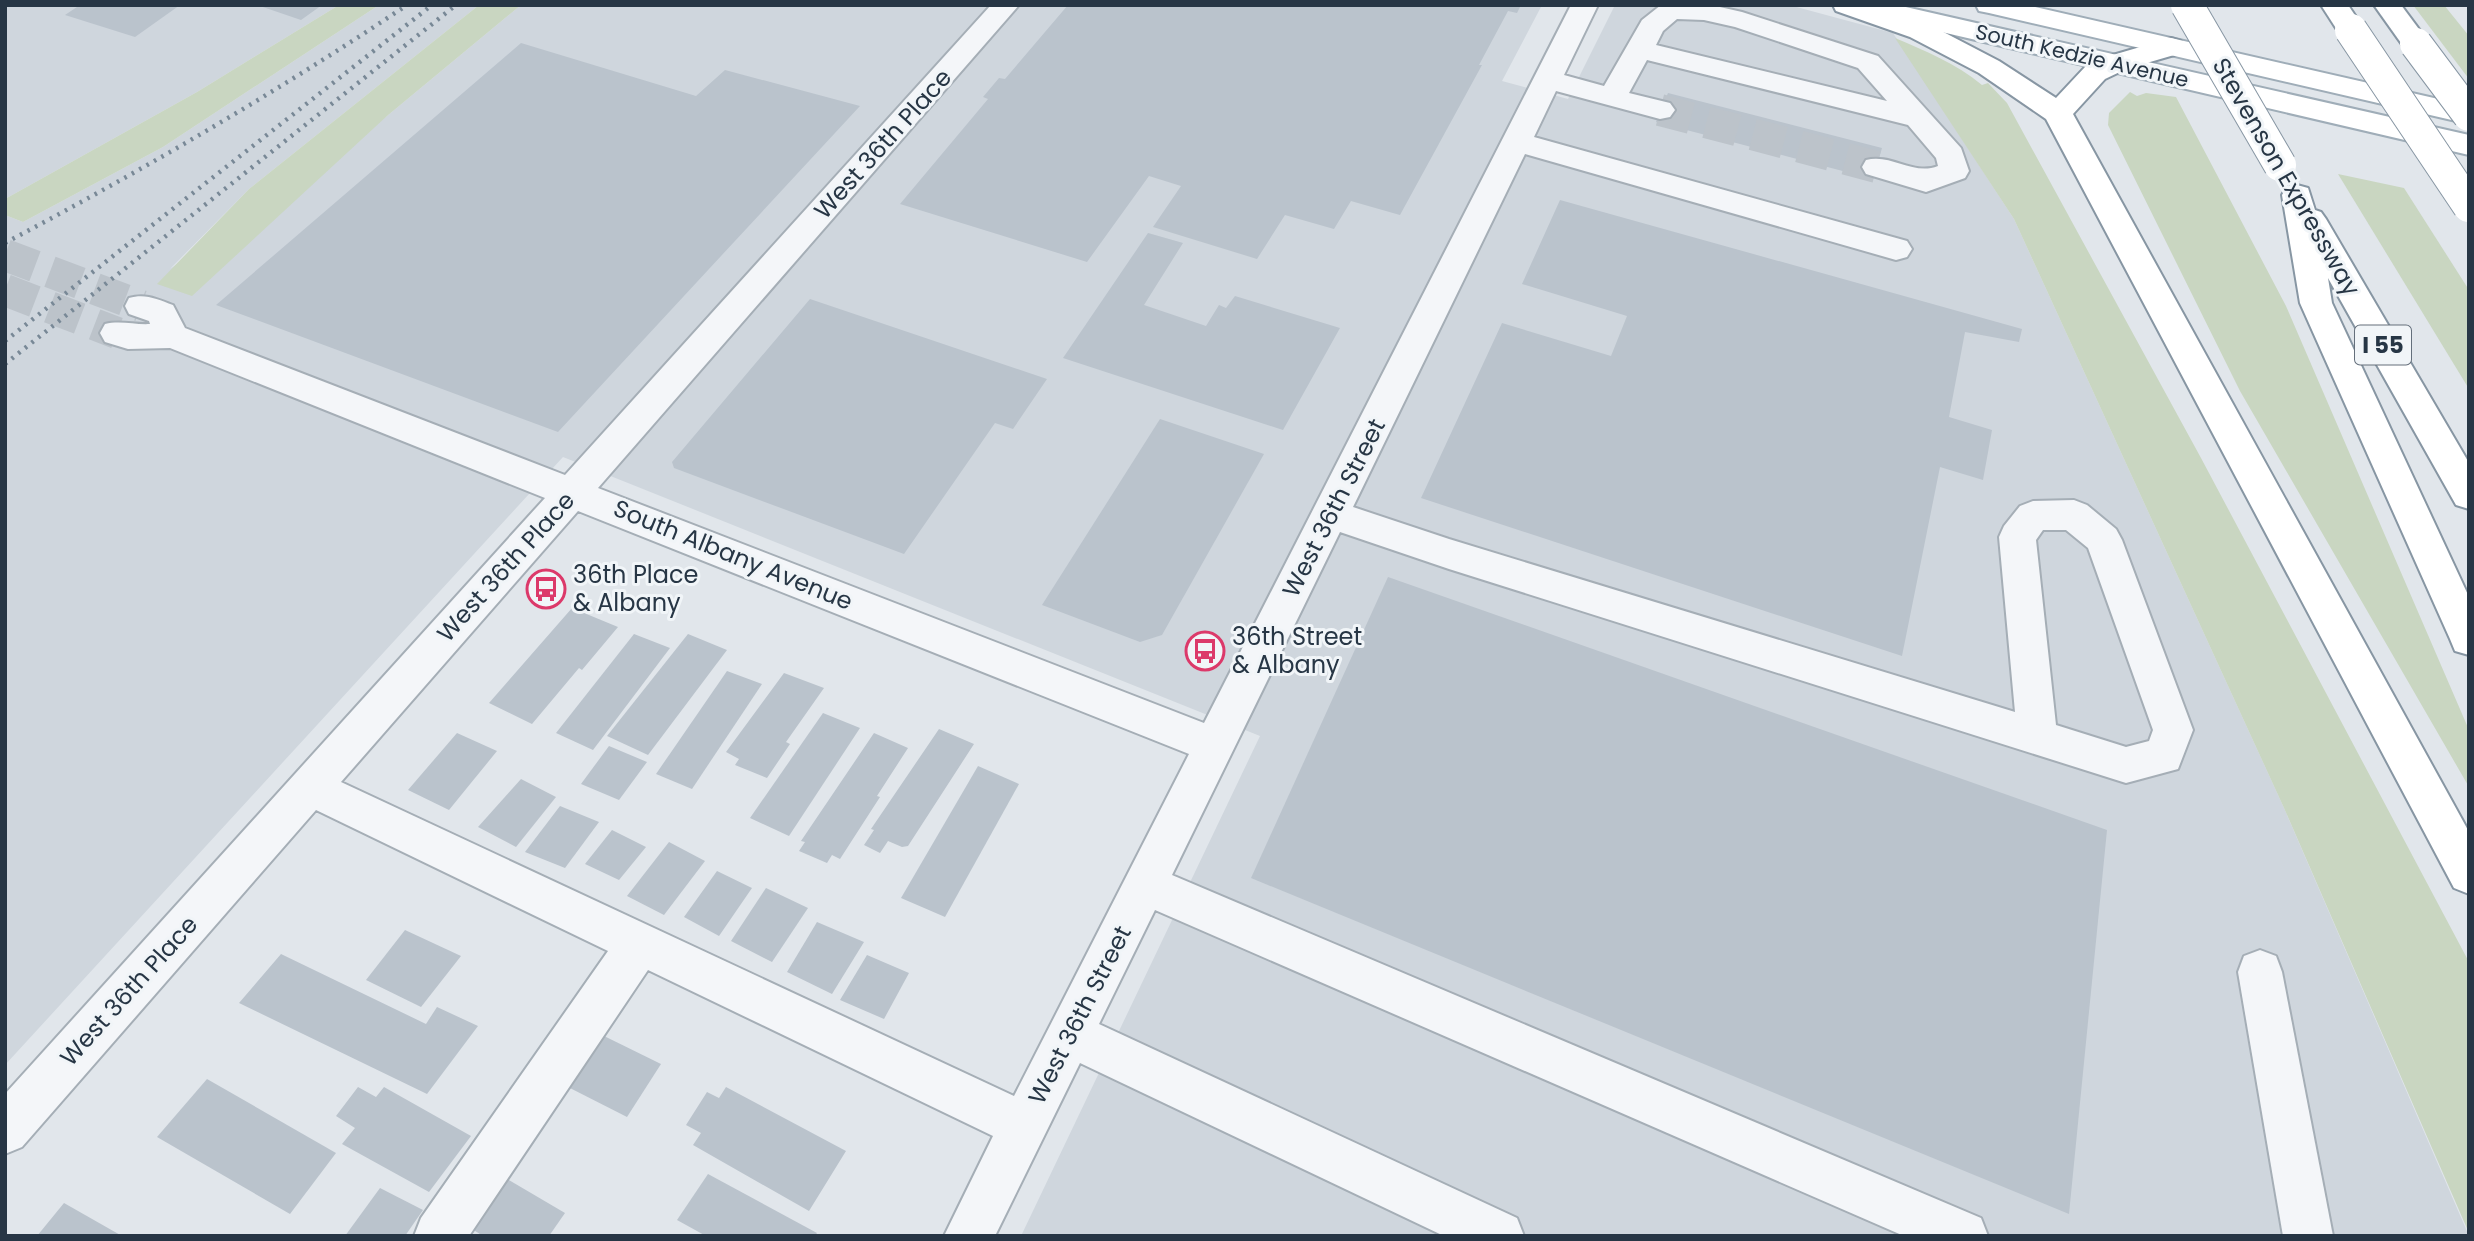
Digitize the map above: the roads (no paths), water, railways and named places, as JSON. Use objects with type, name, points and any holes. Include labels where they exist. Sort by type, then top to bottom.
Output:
[{"type":"main road","points":[[1846,5],[1920,32],[1950,47],[1989,67],[2058,113],[2469,874]]},
{"type":"main road","name":"South Kedzie Avenue","points":[[1860,5],[2469,145]]},
{"type":"main road","name":"South Kedzie Avenue","points":[[1989,5],[2026,10],[2171,47],[2469,115]]},
{"type":"main road","name":"Stevenson Expressway","points":[[2187,5],[2469,495]]},
{"type":"main road","points":[[2334,5],[2469,206]]},
{"type":"main road","points":[[2387,5],[2469,115]]},
{"type":"main road","points":[[2058,113],[2095,73],[2116,63],[2171,47]]},
{"type":"main road","points":[[2297,195],[2316,303],[2469,639]]},
{"type":"street","name":"West 36th Place","points":[[5,1130],[1006,5]]},
{"type":"street","name":"West 36th Street","points":[[969,1236],[1585,5]]},
{"type":"street","points":[[1612,98],[1652,26],[1671,11],[1745,13],[1868,62],[1950,155],[1954,171],[1926,182],[1877,167]]},
{"type":"street","points":[[1639,50],[1916,118]]},
{"type":"street","points":[[1549,80],[1660,110]]},
{"type":"street","points":[[1517,142],[1896,249]]},
{"type":"street","name":"South Albany Avenue","points":[[141,306],[160,313],[173,336]]},
{"type":"street","name":"South Albany Avenue","points":[[117,333],[128,337],[173,336],[573,491],[1215,746]]},
{"type":"street","points":[[1331,514],[1449,554],[2126,765],[2164,756],[2173,730],[2103,540],[2074,515],[2032,516],[2017,537],[2037,736]]},
{"type":"street","points":[[310,787],[1024,1126]]},
{"type":"street","points":[[1146,885],[1963,1236]]},
{"type":"street","points":[[439,1236],[639,944]]},
{"type":"street","points":[[2260,972],[2308,1236]]},
{"type":"street","points":[[1070,1034],[1499,1236]]},
{"type":"tunnel","points":[[1660,110],[1877,167]]},
{"type":"tunnel","points":[[5,255],[141,306]]},
{"type":"tunnel","points":[[5,290],[117,333]]},
{"type":"railway","points":[[5,243],[209,129],[309,69],[407,5]]},
{"type":"railway","points":[[5,341],[432,5]]},
{"type":"railway","points":[[5,364],[456,5]]},
{"type":"place","name":"36th Place & Albany","points":[[546,589]]},
{"type":"place","name":"36th Street & Albany","points":[[1205,651]]}]
